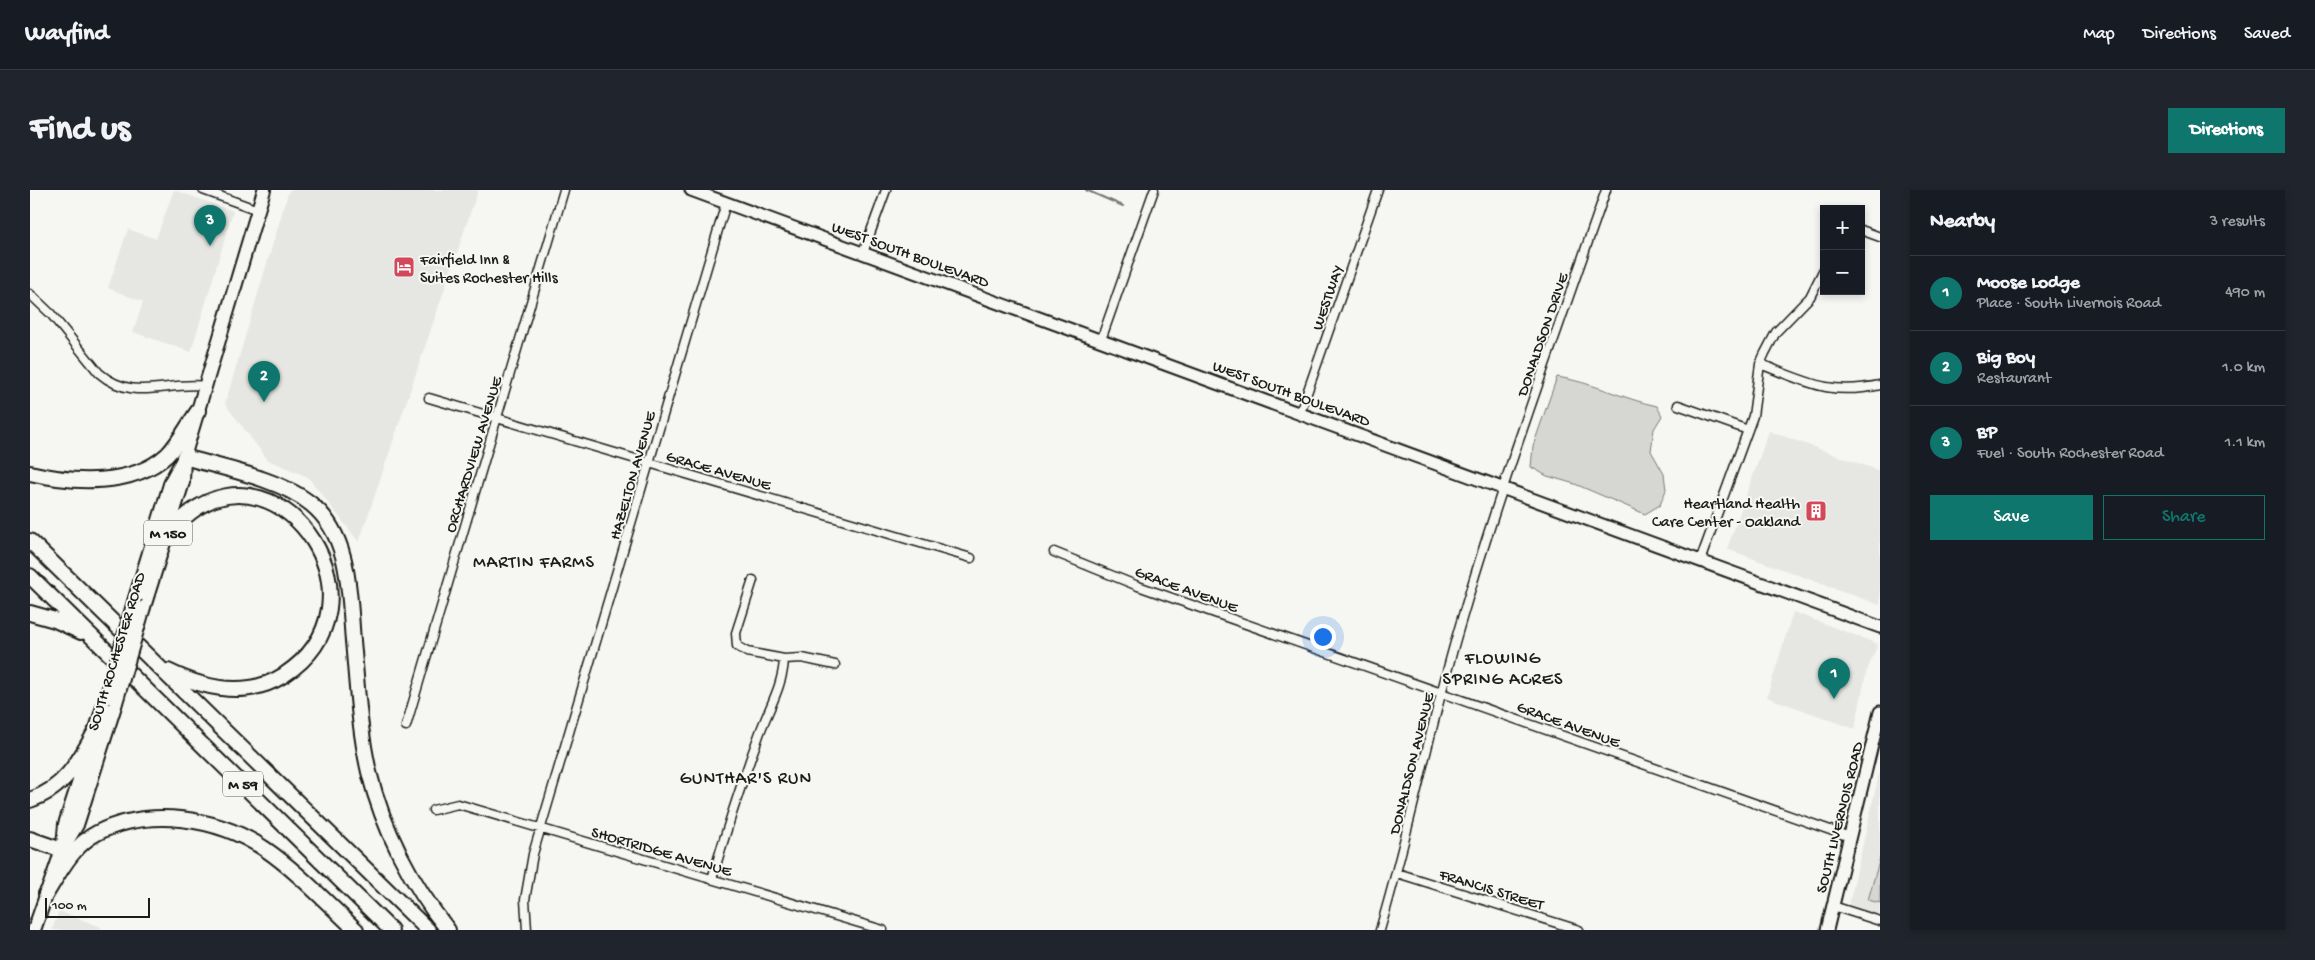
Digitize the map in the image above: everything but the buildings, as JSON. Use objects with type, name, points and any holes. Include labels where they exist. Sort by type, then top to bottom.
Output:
[{"type":"highway","points":[[30,473],[51,478],[74,480],[119,477],[137,472],[166,455],[198,411]]},
{"type":"highway","points":[[184,457],[271,483],[300,495],[312,504],[334,533],[346,568],[362,730],[369,771],[377,798],[412,878],[448,930]]},
{"type":"highway","points":[[158,666],[194,682],[228,689],[251,688],[278,678],[294,668],[307,656],[318,639],[329,609],[330,594],[325,561],[319,546],[297,520],[279,507],[260,499],[235,496],[209,502],[191,511],[178,523],[166,540]]},
{"type":"highway","name":"M 59","points":[[30,541],[428,930]]},
{"type":"highway","name":"M 59","points":[[30,576],[391,930]]},
{"type":"highway","points":[[30,613],[63,623],[94,639]]},
{"type":"highway","points":[[30,800],[56,787],[68,776],[79,761],[95,732]]},
{"type":"highway","points":[[46,894],[68,860],[81,845],[96,833],[144,820],[192,820],[225,828],[265,849],[356,930]]},
{"type":"highway","points":[[30,839],[62,850]]},
{"type":"main road","name":"SOUTH ROCHESTER ROAD","points":[[34,930],[62,850],[77,825],[110,702],[140,603],[171,480],[184,457],[264,190]]},
{"type":"main road","name":"SOUTH ROCHESTER ROAD","points":[[140,603],[166,540],[183,482],[184,457]]},
{"type":"main road","name":"SOUTH ROCHESTER ROAD","points":[[62,850],[65,824],[95,732],[110,702]]},
{"type":"street","points":[[203,190],[258,210]]},
{"type":"street","name":"ORCHARDVIEW AVENUE","points":[[406,726],[564,190]]},
{"type":"street","name":"WEST SOUTH BOULEVARD","points":[[691,190],[1880,627]]},
{"type":"street","points":[[863,253],[886,190]]},
{"type":"street","points":[[1101,340],[1154,190]]},
{"type":"street","name":"WESTWAY","points":[[1300,413],[1378,190]]},
{"type":"street","name":"DONALDSON DRIVE","points":[[1502,487],[1606,190]]},
{"type":"street","name":"HAZELTON AVENUE","points":[[527,930],[525,890],[540,829],[726,203]]},
{"type":"street","points":[[1865,231],[1880,237]]},
{"type":"street","points":[[1700,561],[1756,405],[1760,364],[1772,338],[1810,296],[1820,277]]},
{"type":"street","points":[[30,294],[51,314],[99,373],[109,382],[120,387],[141,391],[186,384],[206,386]]},
{"type":"street","points":[[1760,364],[1831,389],[1845,391],[1880,385]]},
{"type":"street","name":"GRACE AVENUE","points":[[430,398],[971,558]]},
{"type":"street","points":[[1678,405],[1748,430]]},
{"type":"street","name":"DONALDSON AVENUE","points":[[1380,930],[1397,873],[1441,692],[1502,487]]},
{"type":"street","name":"GRACE AVENUE","points":[[1054,552],[1138,586],[1850,837]]},
{"type":"street","points":[[753,580],[736,633],[737,646],[747,652],[784,659],[802,658],[835,665]]},
{"type":"street","points":[[712,879],[738,792],[765,717],[781,684],[784,659]]},
{"type":"street","name":"SOUTH LIVERNOIS ROAD","points":[[1827,930],[1880,712]]},
{"type":"street","name":"SHORTRIDGE AVENUE","points":[[433,810],[458,804],[883,930]]},
{"type":"street","name":"FRANCIS STREET","points":[[1397,873],[1579,930]]},
{"type":"street","points":[[1833,906],[1880,921]]},
{"type":"shaded area","points":[[174,190],[233,211],[191,352],[133,332],[143,302],[108,288],[128,229],[156,239]]},
{"type":"shaded area","points":[[289,190],[478,190],[359,542],[308,477],[268,460],[225,404]]},
{"type":"shaded area","points":[[1557,377],[1570,379],[1657,406],[1662,416],[1654,429],[1651,451],[1664,474],[1666,490],[1660,505],[1645,514],[1575,484],[1547,476],[1531,467],[1533,446]]},
{"type":"shaded area","points":[[1769,431],[1880,471],[1880,605],[1727,549]]},
{"type":"shaded area","points":[[1793,612],[1878,644],[1866,673],[1855,729],[1767,697]]},
{"type":"shaded area","points":[[1880,770],[1880,917],[1849,905]]},
{"type":"shaded area","points":[[1880,858],[1880,903],[1868,900]]},
{"type":"shaded area","points":[[59,911],[101,927],[100,930],[52,930]]},
{"type":"waterway","points":[[1086,190],[1123,206]]},
{"type":"place","name":"BP","points":[[210,246]]},
{"type":"place","name":"Fairfield Inn & Suites Rochester Hills","points":[[404,267]]},
{"type":"place","name":"Big Boy","points":[[264,402]]},
{"type":"place","name":"Heartland Health Care Center - Oakland","points":[[1816,511]]},
{"type":"place","name":"Moose Lodge","points":[[1834,699]]},
{"type":"district","name":"MARTIN FARMS","points":[[534,561]]},
{"type":"district","name":"FLOWING SPRING ACRES","points":[[1503,667]]},
{"type":"district","name":"GUNTHAR'S RUN","points":[[746,777]]}]
